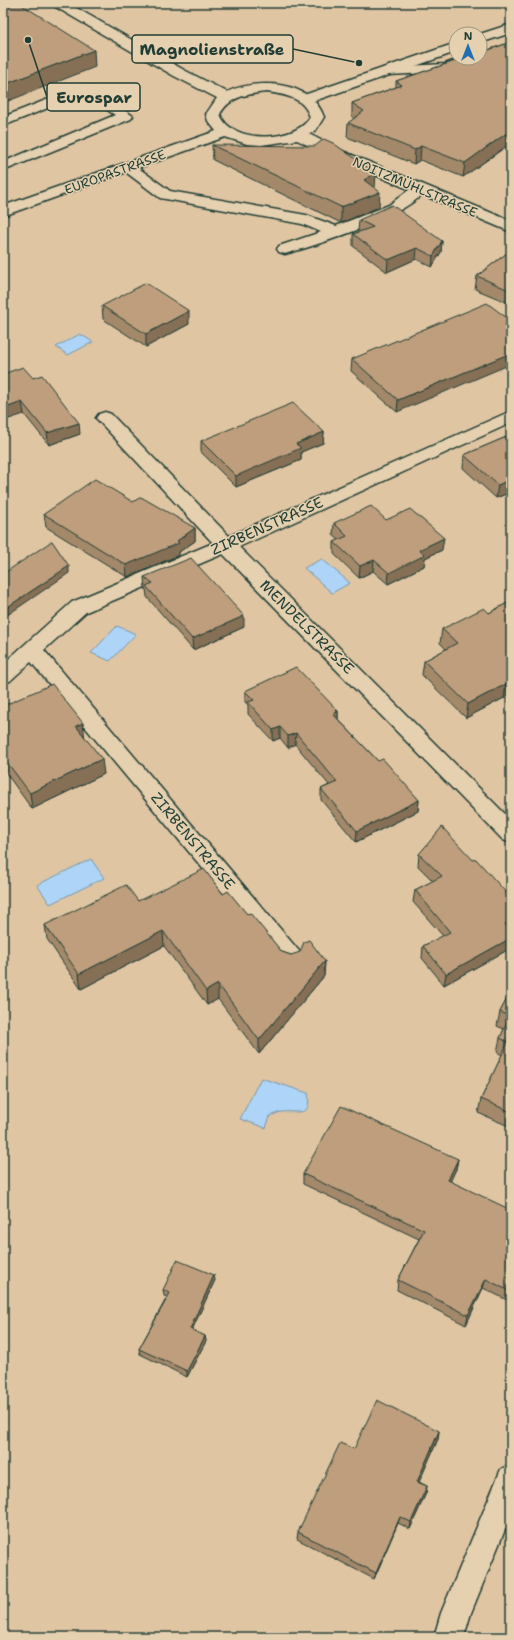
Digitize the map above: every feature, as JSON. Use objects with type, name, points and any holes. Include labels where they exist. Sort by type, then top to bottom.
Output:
[{"type":"street","points":[[59,3],[179,73],[227,97]]},
{"type":"street","points":[[488,36],[511,28]]},
{"type":"street","points":[[306,99],[448,50]]},
{"type":"street","points":[[388,71],[447,68],[452,66]]},
{"type":"street","points":[[267,88],[289,91],[306,99],[315,108],[317,117],[311,127],[299,135],[281,140],[262,141],[242,138],[226,132],[217,124],[214,114],[217,105],[227,97],[245,90],[267,88]]},
{"type":"street","points":[[3,122],[84,90],[126,116],[3,167]]},
{"type":"street","name":"EUROPASTRASSE","points":[[3,211],[226,132]]},
{"type":"street","name":"NOITZMÜHLSTRASSE","points":[[299,135],[328,150],[511,227]]},
{"type":"street","points":[[128,167],[165,195],[306,220],[336,232]]},
{"type":"street","points":[[285,249],[336,232],[394,208],[419,189]]},
{"type":"street","name":"ZIRBENSTRASSE","points":[[3,676],[79,607],[226,545],[511,416]]},
{"type":"street","name":"MENDELSTRASSE","points":[[105,418],[226,545],[511,834]]},
{"type":"street","name":"ZIRBENSTRASSE","points":[[33,650],[291,958]]},
{"type":"street","points":[[449,1637],[456,1613],[511,1479]]},
{"type":"water","points":[[80,334],[93,342],[68,355],[56,347]]},
{"type":"water","points":[[322,559],[350,583],[332,593],[304,568]]},
{"type":"water","points":[[117,626],[136,634],[110,661],[91,653]]},
{"type":"water","points":[[91,859],[104,878],[50,904],[37,885]]},
{"type":"water","points":[[261,1078],[308,1093],[308,1107],[302,1112],[280,1112],[270,1116],[266,1128],[240,1119]]},
{"type":"building","points":[[3,3],[19,3],[94,50],[3,85]]},
{"type":"building","points":[[511,42],[511,130],[465,163],[421,146],[415,150],[348,123],[364,111],[352,103],[402,85],[396,81],[448,63],[448,66],[488,66],[488,50]]},
{"type":"building","points":[[324,139],[333,143],[376,173],[364,180],[380,192],[341,207],[212,145],[315,146]]},
{"type":"building","points":[[392,205],[442,241],[433,256],[417,248],[388,260],[353,234],[373,227],[359,220]]},
{"type":"building","points":[[511,250],[511,291],[477,276]]},
{"type":"building","points":[[146,283],[189,311],[146,334],[102,306]]},
{"type":"building","points":[[487,303],[511,321],[511,353],[398,400],[352,359]]},
{"type":"building","points":[[23,367],[33,378],[42,375],[79,423],[47,433],[22,402],[3,409],[3,374]]},
{"type":"building","points":[[293,403],[324,432],[296,444],[301,448],[236,476],[201,441]]},
{"type":"building","points":[[511,435],[511,479],[498,485],[464,455]]},
{"type":"building","points":[[95,479],[133,502],[141,497],[195,528],[177,541],[179,543],[126,565],[44,514]]},
{"type":"building","points":[[371,506],[386,520],[410,509],[444,538],[419,550],[425,555],[389,573],[374,560],[360,566],[334,542],[347,536],[334,523]]},
{"type":"building","points":[[52,541],[69,566],[3,610],[3,574]]},
{"type":"building","points":[[191,558],[244,616],[192,639],[146,586],[153,583],[144,577]]},
{"type":"building","points":[[511,601],[511,689],[506,684],[468,704],[424,661],[457,643],[442,629],[484,608],[489,613]]},
{"type":"building","points":[[296,667],[338,711],[333,714],[378,761],[383,759],[419,800],[357,831],[321,789],[337,782],[296,733],[288,736],[280,727],[273,730],[248,702],[254,700],[245,691]]},
{"type":"building","points":[[52,684],[83,723],[76,726],[102,759],[30,793],[3,757],[3,706]]},
{"type":"building","points":[[442,827],[473,860],[476,859],[511,898],[511,921],[505,924],[511,931],[511,938],[446,974],[423,946],[450,932],[415,890],[442,876],[419,854]]},
{"type":"building","points":[[204,869],[223,894],[228,891],[247,914],[250,913],[282,952],[291,955],[300,952],[304,942],[309,940],[325,961],[259,1040],[218,984],[206,991],[163,931],[79,974],[45,925],[126,885],[138,901]]},
{"type":"building","points":[[511,991],[511,1112],[481,1099],[508,1042],[500,1038],[510,1016],[500,1012]]},
{"type":"building","points":[[341,1106],[458,1159],[448,1180],[511,1210],[511,1287],[509,1291],[486,1279],[468,1315],[398,1280],[424,1230],[303,1174]]},
{"type":"building","points":[[177,1260],[214,1275],[190,1329],[205,1336],[187,1371],[139,1349],[170,1293],[163,1290]]},
{"type":"building","points":[[377,1400],[439,1431],[417,1482],[427,1486],[411,1522],[400,1517],[376,1573],[298,1532],[340,1443],[354,1449]]},
{"type":"place","name":"Eurospar","points":[[28,40]]},
{"type":"place","name":"Magnolienstraße","points":[[359,63]]}]
